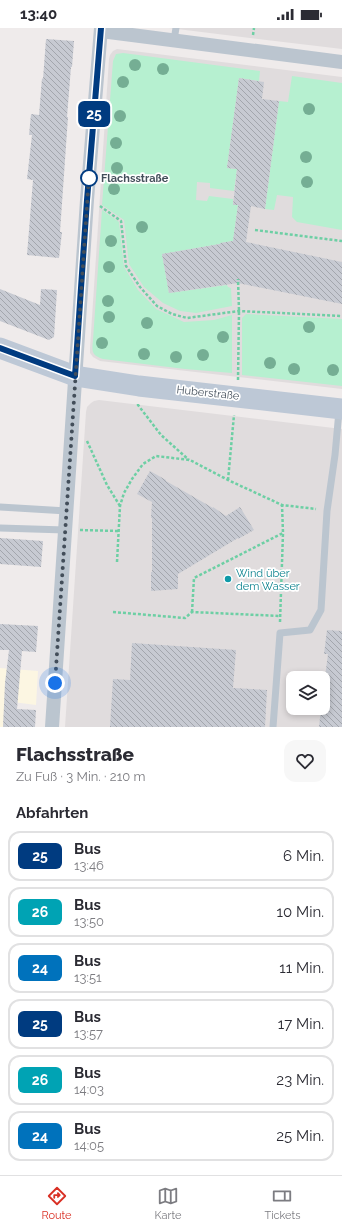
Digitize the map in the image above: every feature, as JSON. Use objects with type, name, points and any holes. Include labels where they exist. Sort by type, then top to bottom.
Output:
[{"type":"main road","name":"Huberstraße","points":[[0,348],[75,376],[140,386],[340,409]]},
{"type":"street","points":[[52,727],[87,200],[101,29],[175,34],[342,62]]},
{"type":"lane","points":[[273,727],[280,632],[310,630],[321,610],[327,511],[340,409]]},
{"type":"lane","points":[[0,507],[66,511]]},
{"type":"lane","points":[[0,528],[65,530]]},
{"type":"path","points":[[87,200],[104,208],[121,221],[126,266],[140,287],[157,306],[172,314],[187,318],[239,311],[342,316]]},
{"type":"path","points":[[255,230],[342,241]]},
{"type":"path","points":[[140,386],[138,405],[162,435],[190,460],[228,480],[282,505],[327,511]]},
{"type":"path","points":[[72,428],[81,428],[107,485],[120,506]]},
{"type":"path","points":[[117,562],[120,506],[124,493],[132,479],[143,464],[156,456],[190,460]]},
{"type":"path","points":[[280,632],[283,533],[282,505]]},
{"type":"path","points":[[65,530],[119,531]]},
{"type":"path","points":[[192,612],[194,578],[283,533]]},
{"type":"path","points":[[113,612],[185,618],[192,612],[280,616]]},
{"type":"shaded area","points":[[169,28],[342,28],[342,49],[242,37]]},
{"type":"shaded area","points":[[117,49],[342,77],[342,389],[100,361],[93,357],[90,353],[109,59],[113,51]]},
{"type":"shaded area","points":[[99,400],[342,429],[342,727],[65,727],[86,412],[87,407],[91,403]]},
{"type":"shaded area","points":[[0,668],[38,671],[36,705],[5,701],[3,727],[0,727]]},
{"type":"green space","points":[[123,53],[260,71],[259,81],[239,78],[227,168],[237,169],[234,191],[210,188],[210,183],[197,182],[196,200],[207,201],[209,196],[233,199],[233,204],[238,205],[233,241],[162,254],[169,293],[227,285],[231,288],[232,306],[196,313],[180,311],[163,303],[144,287],[129,264],[124,220],[102,205],[113,61],[116,54]]},
{"type":"green space","points":[[292,76],[342,83],[342,230],[297,222],[292,217],[293,197],[277,195],[274,210],[265,209],[279,101],[288,102]]},
{"type":"green space","points":[[102,210],[119,222],[124,267],[138,290],[156,309],[184,322],[214,320],[232,315],[232,373],[103,359],[94,354],[92,347]]},
{"type":"green space","points":[[246,314],[342,319],[342,386],[242,375],[242,318]]},
{"type":"building","points":[[46,39],[74,41],[67,117],[60,232],[62,232],[59,258],[27,255],[33,180],[27,179],[32,135],[29,135],[31,114],[39,115]]},
{"type":"building","points":[[239,78],[264,82],[262,99],[279,101],[265,209],[251,206],[246,242],[342,262],[342,304],[238,283],[169,293],[162,254],[233,241],[238,205],[233,205],[237,169],[227,168]]},
{"type":"building","points":[[0,289],[40,305],[41,289],[57,290],[54,337],[49,340],[0,321]]},
{"type":"building","points":[[150,471],[226,516],[240,507],[254,530],[178,574],[178,589],[151,591],[152,502],[137,494]]},
{"type":"building","points":[[0,538],[43,541],[41,567],[0,564]]},
{"type":"building","points":[[0,624],[38,626],[36,652],[22,651],[17,709],[36,710],[35,727],[3,727],[5,683],[9,650],[0,650]]},
{"type":"building","points":[[327,630],[342,631],[342,727],[319,727],[320,715],[330,715],[330,671],[326,671],[328,654],[324,654]]},
{"type":"building","points":[[132,643],[236,650],[233,688],[267,690],[265,727],[110,727],[113,679],[130,680]]},
{"type":"bus line","name":"25","points":[[0,348],[75,376],[101,28]]},
{"type":"place","name":"Flachsstraße","points":[[89,178]]},
{"type":"place","name":"Wind über dem Wasser","points":[[228,579]]},
{"type":"route","points":[[55,683],[89,176],[89,178]]}]
